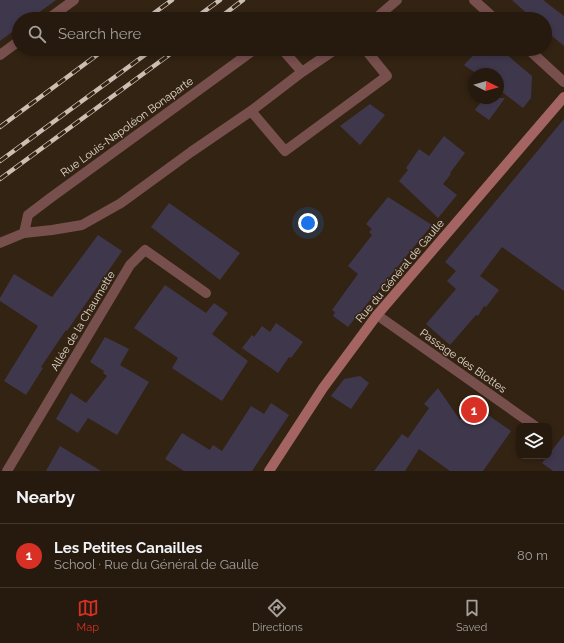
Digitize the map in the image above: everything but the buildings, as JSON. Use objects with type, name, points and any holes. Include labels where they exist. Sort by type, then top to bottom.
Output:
[{"type":"street","points":[[58,12],[74,0]]},
{"type":"street","points":[[383,12],[397,0]]},
{"type":"street","points":[[474,0],[487,12]]},
{"type":"street","points":[[0,55],[12,46]]},
{"type":"street","name":"Rue Louis-Napoléon Bonaparte","points":[[24,233],[28,215],[49,198],[244,56]]},
{"type":"street","points":[[288,56],[302,72]]},
{"type":"street","points":[[0,243],[24,233],[52,230],[82,224],[121,203],[326,56]]},
{"type":"street","points":[[251,111],[285,151],[387,76],[370,56]]},
{"type":"street","points":[[536,56],[564,82]]},
{"type":"street","name":"Rue du Général de Gaulle","points":[[269,471],[323,388],[377,315],[564,98]]},
{"type":"street","name":"Allée de la Chaumette","points":[[7,471],[130,265],[146,250],[206,293]]},
{"type":"street","name":"Passage des Blottes","points":[[377,315],[531,423]]},
{"type":"railway","points":[[156,12],[172,0]]},
{"type":"railway","points":[[204,12],[220,0]]},
{"type":"railway","points":[[227,12],[243,0]]},
{"type":"railway","points":[[0,127],[96,56]]},
{"type":"railway","points":[[0,161],[143,56]]},
{"type":"railway","points":[[0,179],[167,56]]},
{"type":"place","name":"Les Petites Canailles","points":[[474,410]]}]
